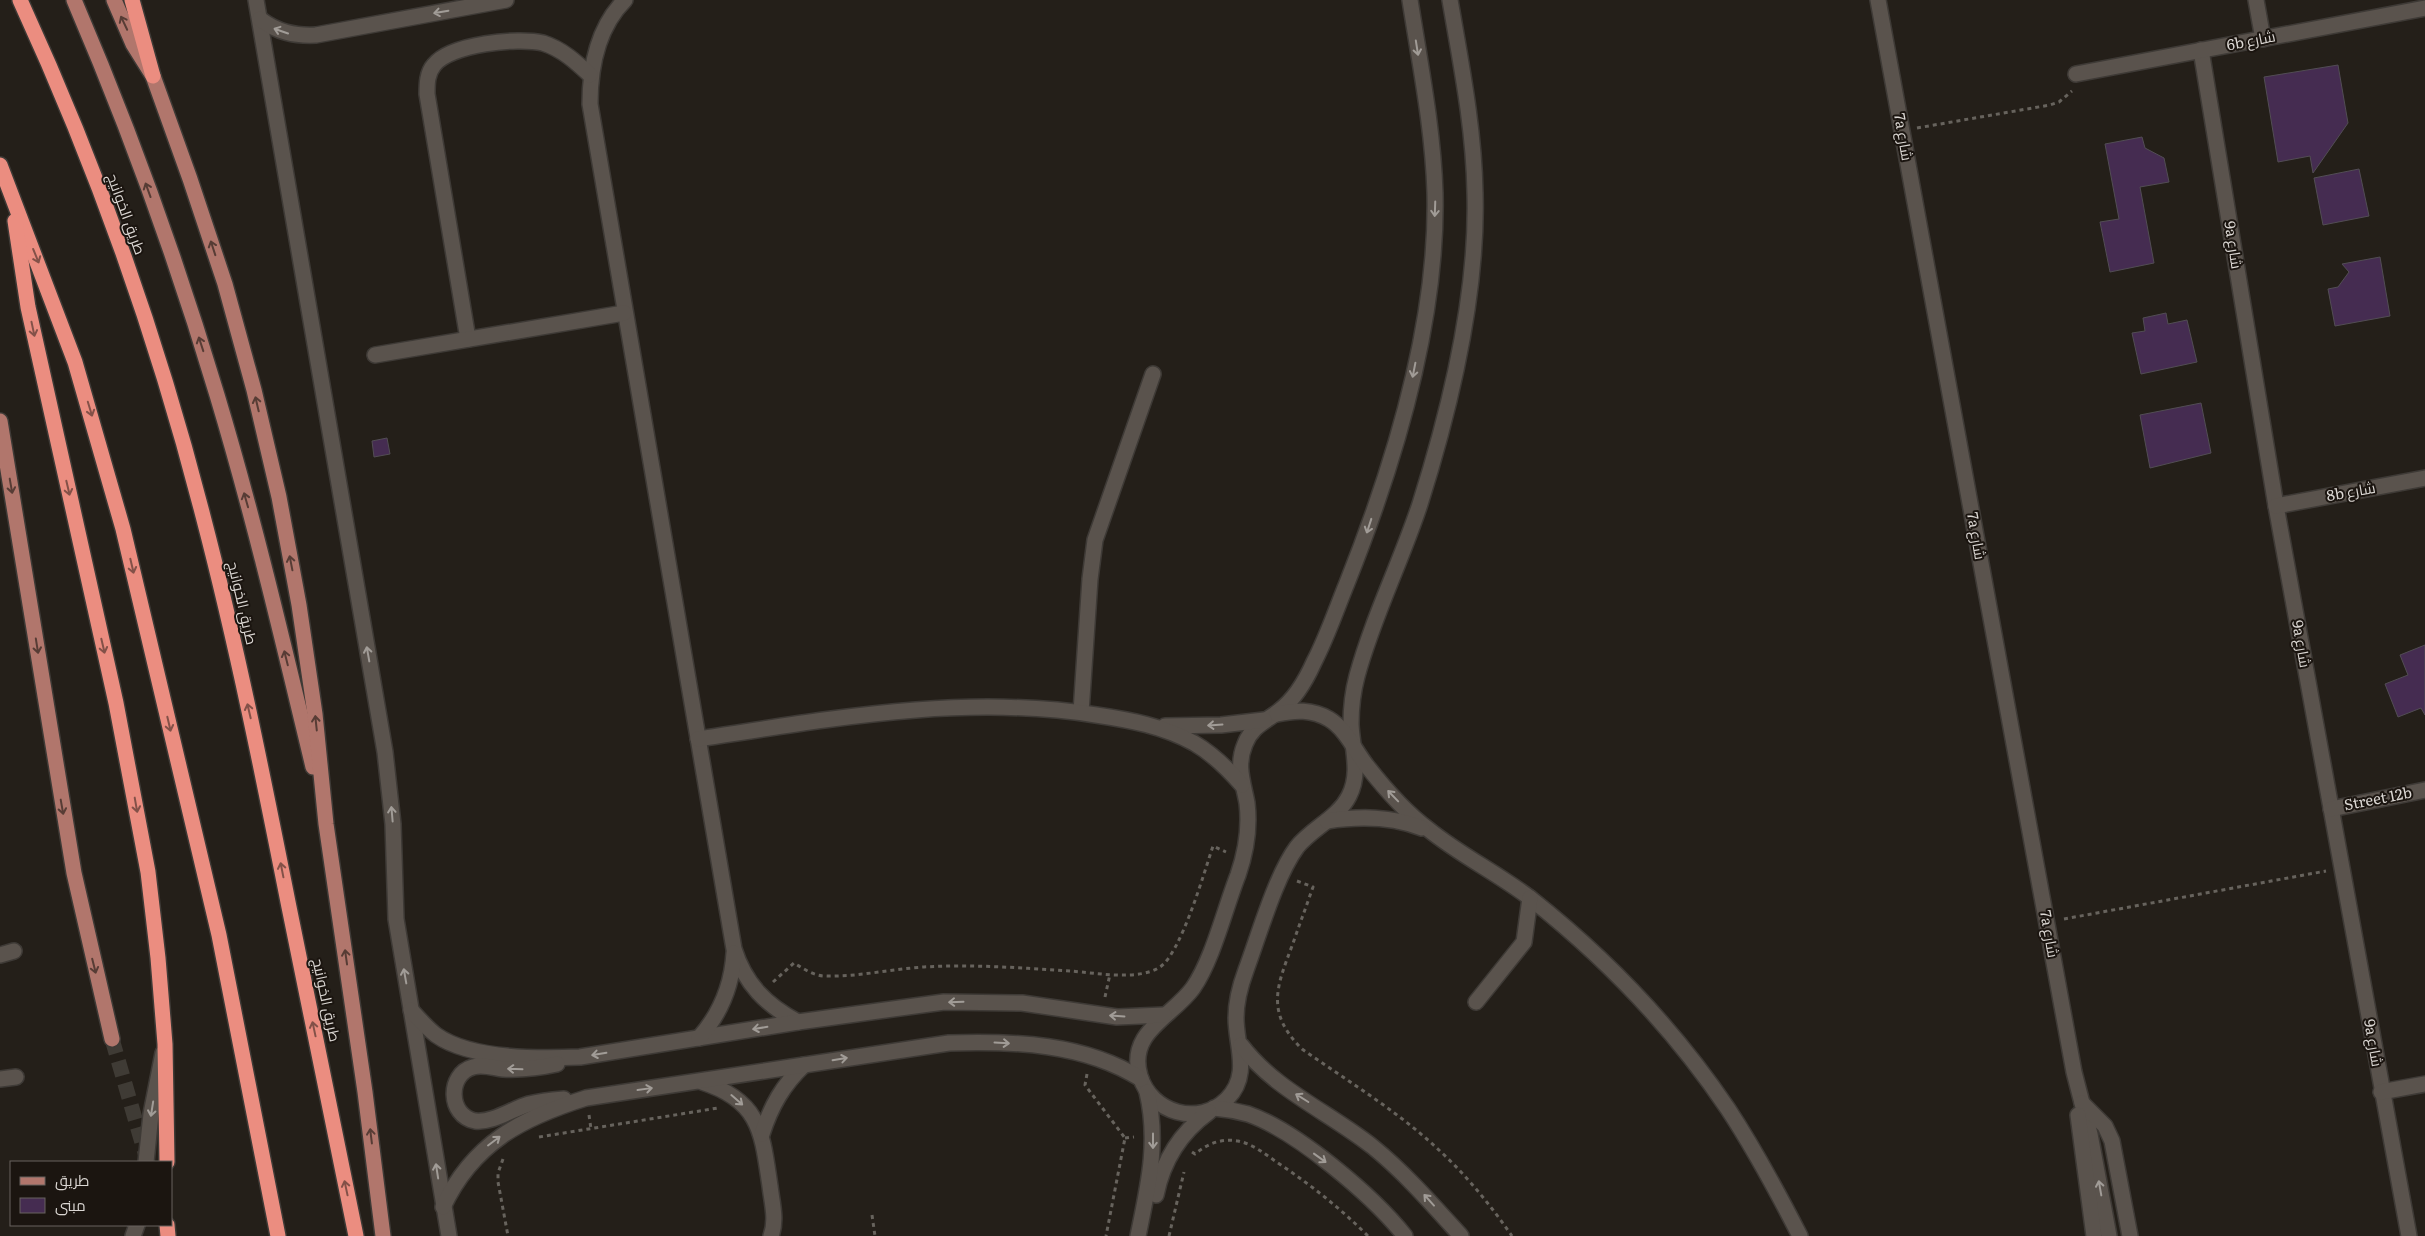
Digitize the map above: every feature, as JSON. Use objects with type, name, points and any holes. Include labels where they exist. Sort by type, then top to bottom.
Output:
[{"type":"highway","name":"طريق الخوانيج","points":[[20,0],[44,51],[88,162],[131,279],[169,397],[203,516],[257,744],[356,1236]]},
{"type":"highway","points":[[132,0],[153,76]]},
{"type":"highway","points":[[0,164],[75,362],[123,529],[219,935],[278,1236]]},
{"type":"highway","points":[[11,195],[28,307],[133,788],[148,872],[165,1044],[167,1161]]},
{"type":"main road","points":[[74,0],[133,147],[177,270],[217,395],[272,597],[326,824]]},
{"type":"main road","points":[[114,0],[133,44],[153,76],[190,179],[224,284],[254,390],[279,497],[309,669],[326,824],[365,1092],[383,1236]]},
{"type":"main road","points":[[0,421],[72,863],[112,1040]]},
{"type":"street","points":[[256,0],[387,770],[393,824],[396,919],[449,1236]]},
{"type":"street","points":[[260,20],[292,34],[316,35],[506,0]]},
{"type":"street","points":[[1148,1236],[1148,1210],[1154,1135],[1138,1064],[1139,1049],[1144,1036],[1154,1024],[1189,993],[1198,980],[1243,859],[1248,821],[1239,766],[1242,749],[1250,733],[1293,698],[1314,663],[1367,532],[1410,393],[1430,274],[1435,198],[1429,121],[1410,0]]},
{"type":"street","points":[[1138,1236],[1170,1153],[1187,1130],[1226,1099],[1236,1087],[1242,1066],[1236,1015],[1240,986],[1282,875],[1299,845],[1311,832],[1339,810],[1349,796],[1354,780],[1356,763],[1353,746],[1352,703],[1356,681],[1407,540],[1434,455],[1449,394],[1469,289],[1476,198],[1473,153],[1450,0]]},
{"type":"street","name":"7a شارع","points":[[1878,0],[2074,1072],[2109,1236]]},
{"type":"street","points":[[2256,0],[2264,39]]},
{"type":"street","points":[[623,1],[608,24],[597,48],[590,75],[590,104],[624,313],[734,949],[739,966],[759,995],[777,1010],[798,1022]]},
{"type":"street","name":"6b شارع","points":[[2076,74],[2425,8]]},
{"type":"street","points":[[468,339],[427,94],[427,79],[433,66],[444,55],[458,50],[513,40],[529,40],[559,50],[573,58],[590,75]]},
{"type":"street","name":"9a شارع","points":[[2201,50],[2276,506],[2381,1092],[2409,1236]]},
{"type":"street","points":[[376,355],[624,313]]},
{"type":"street","points":[[1081,712],[1090,579],[1095,540],[1100,521],[1153,374]]},
{"type":"street","name":"8b شارع","points":[[2276,506],[2425,478]]},
{"type":"street","points":[[698,739],[897,710],[989,706],[1081,712],[1156,726],[1221,725],[1270,717],[1294,710],[1312,712],[1329,719],[1342,731],[1380,782],[1428,830]]},
{"type":"street","points":[[1156,726],[1194,744],[1217,760],[1242,785]]},
{"type":"street","name":"Street 12b","points":[[2330,809],[2425,790]]},
{"type":"street","points":[[1326,821],[1347,818],[1388,819],[1409,823],[1428,830],[1497,874],[1530,898],[1605,964],[1637,996],[1685,1051],[1743,1133],[1800,1236]]},
{"type":"street","points":[[1476,1002],[1524,942],[1530,898]]},
{"type":"street","points":[[699,1038],[723,1001],[733,967],[734,949]]},
{"type":"street","points":[[1166,1015],[1133,1017],[1100,1015],[1061,1007],[983,1001],[924,1005],[798,1022],[580,1057],[542,1068],[472,1067],[459,1078],[453,1094],[456,1106],[463,1115],[473,1120],[485,1121],[531,1104],[549,1100],[586,1098],[914,1047],[958,1043],[1020,1044],[1091,1056],[1116,1065],[1144,1086],[1157,1103],[1182,1114],[1212,1110],[1248,1114],[1280,1130],[1324,1160],[1364,1194],[1405,1236]]},
{"type":"street","points":[[410,1009],[437,1035],[470,1049],[535,1058],[580,1057]]},
{"type":"street","points":[[1239,1043],[1266,1074],[1373,1147],[1420,1189],[1461,1236]]},
{"type":"street","points":[[146,1161],[151,1114],[165,1044]]},
{"type":"street","points":[[762,1134],[775,1100],[804,1065]]},
{"type":"street","name":"7a شارع","points":[[2074,1072],[2080,1136],[2094,1236]]},
{"type":"street","points":[[0,1079],[16,1077]]},
{"type":"street","points":[[701,1081],[730,1094],[742,1104],[762,1134],[774,1219],[771,1236]]},
{"type":"street","points":[[2381,1092],[2425,1084]]},
{"type":"street","points":[[443,1207],[468,1164],[493,1141],[537,1115],[586,1098]]},
{"type":"street","points":[[2082,1103],[2105,1126],[2112,1140],[2130,1236]]},
{"type":"path","points":[[1902,131],[2059,102],[2072,91],[2076,74]]},
{"type":"path","points":[[2047,922],[2342,869]]},
{"type":"path","points":[[1100,1015],[1110,974]]},
{"type":"path","points":[[1091,1056],[1085,1085],[1125,1138],[1106,1236]]},
{"type":"path","points":[[532,1138],[742,1104]]},
{"type":"path","points":[[1125,1138],[1154,1135]]},
{"type":"path","points":[[1187,1159],[1189,1149],[1195,1154],[1213,1142],[1224,1140],[1247,1143],[1306,1182],[1339,1208],[1368,1236]]},
{"type":"path","points":[[504,1156],[498,1173],[498,1182],[508,1236]]},
{"type":"path","points":[[1169,1236],[1184,1169]]},
{"type":"path","points":[[872,1215],[875,1236]]},
{"type":"building","points":[[2338,65],[2348,123],[2313,173],[2310,156],[2278,162],[2264,77]]},
{"type":"building","points":[[2142,137],[2145,148],[2164,158],[2169,182],[2140,187],[2154,263],[2110,272],[2100,222],[2119,219],[2105,144]]},
{"type":"building","points":[[2359,169],[2369,216],[2323,225],[2314,178]]},
{"type":"building","points":[[2380,257],[2390,316],[2335,326],[2328,289],[2338,287],[2349,272],[2342,264]]},
{"type":"building","points":[[2166,313],[2168,324],[2187,320],[2197,362],[2141,374],[2132,333],[2145,331],[2143,318]]},
{"type":"building","points":[[2201,403],[2211,453],[2150,468],[2140,415]]},
{"type":"building","points":[[387,438],[390,454],[374,457],[372,441]]},
{"type":"building","points":[[2425,645],[2425,715],[2421,708],[2398,717],[2385,684],[2408,675],[2400,655]]},
{"type":"tunnel","points":[[112,1039],[147,1160]]}]
